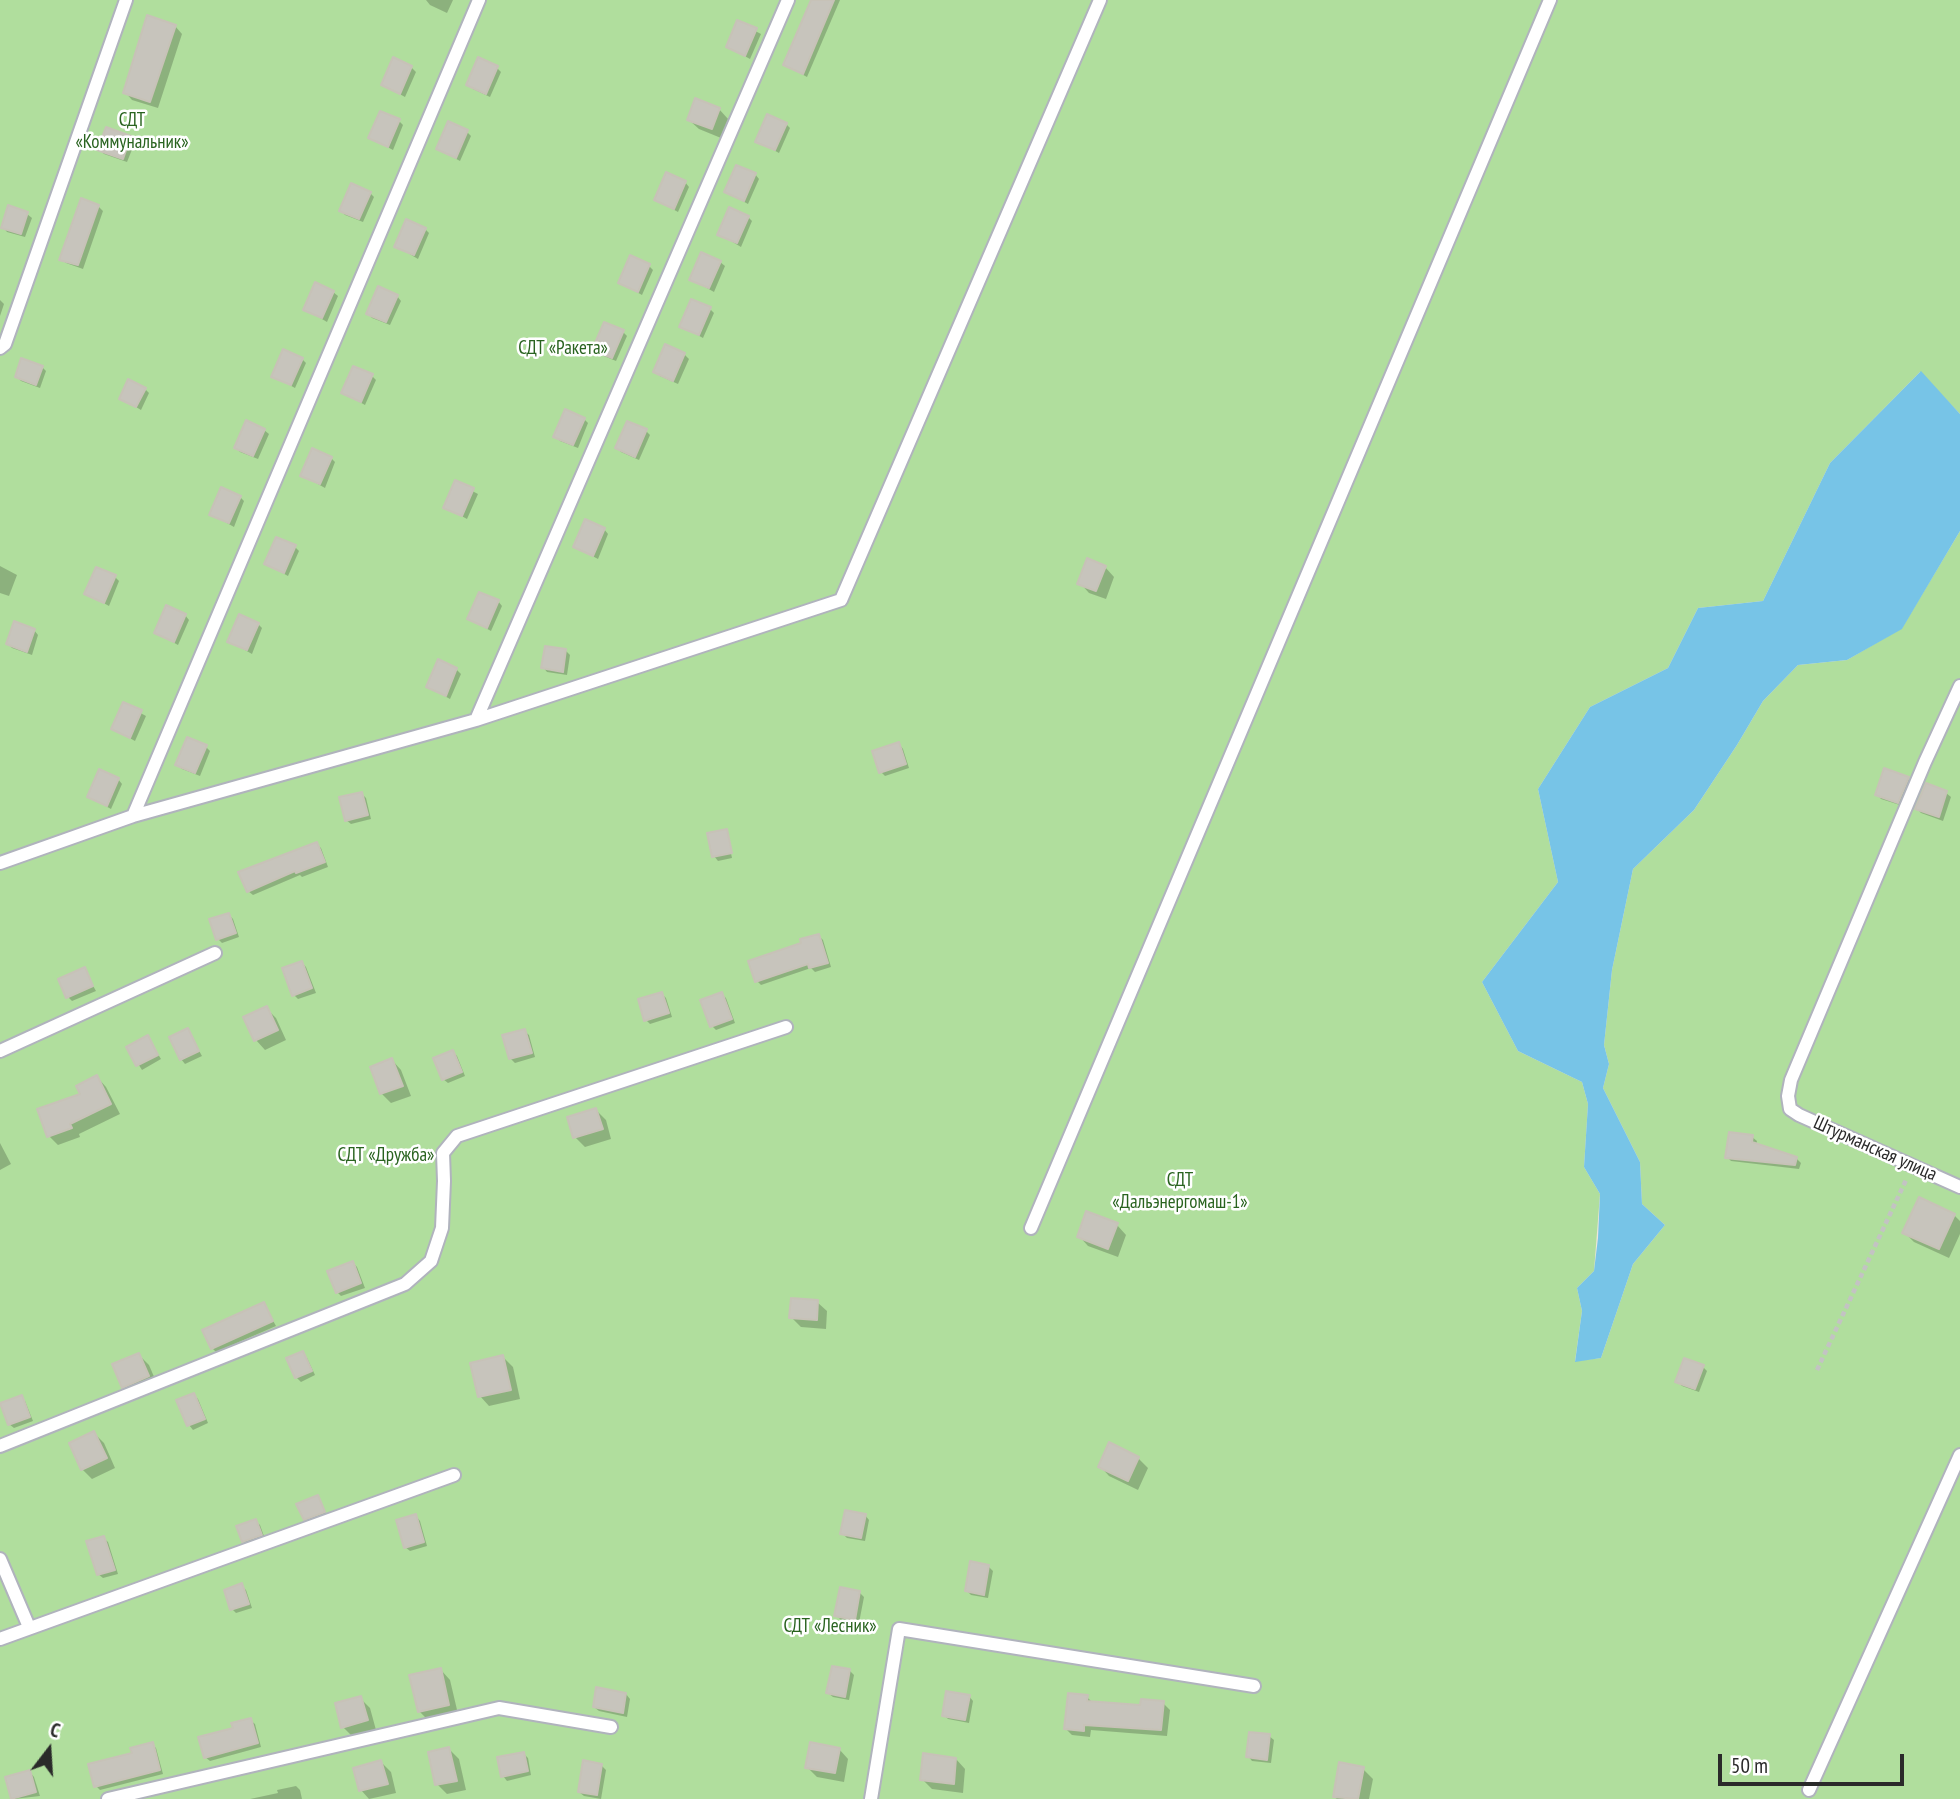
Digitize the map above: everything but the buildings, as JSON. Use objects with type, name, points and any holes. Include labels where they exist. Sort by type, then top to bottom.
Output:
[{"type":"lane","points":[[0,348],[5,344],[126,0]]},
{"type":"lane","points":[[132,816],[479,0]]},
{"type":"lane","points":[[476,720],[788,0]]},
{"type":"lane","points":[[0,863],[132,816],[476,720],[841,600],[1100,0]]},
{"type":"lane","points":[[1031,1228],[1550,0]]},
{"type":"lane","name":"Штурманская улица","points":[[1960,686],[1925,762],[1791,1080],[1788,1096],[1790,1109],[1798,1115],[1960,1188]]},
{"type":"lane","points":[[0,1051],[215,953]]},
{"type":"lane","points":[[0,1446],[405,1284],[431,1261],[442,1228],[443,1153],[457,1136],[786,1027]]},
{"type":"lane","points":[[1809,1790],[1960,1455]]},
{"type":"lane","points":[[0,1639],[454,1475]]},
{"type":"lane","points":[[0,1559],[29,1627]]},
{"type":"lane","points":[[871,1799],[899,1629],[1254,1686]]},
{"type":"lane","points":[[108,1799],[499,1708],[611,1727]]},
{"type":"path","points":[[1817,1370],[1913,1167]]},
{"type":"green space","points":[[0,0],[1960,0],[1960,414],[1920,372],[1830,463],[1763,601],[1698,608],[1668,668],[1590,707],[1538,789],[1558,882],[1482,982],[1518,1051],[1582,1082],[1588,1104],[1584,1167],[1600,1194],[1594,1271],[1577,1288],[1582,1311],[1575,1361],[1601,1358],[1633,1264],[1665,1225],[1642,1204],[1640,1162],[1603,1088],[1609,1064],[1604,1045],[1612,970],[1633,869],[1694,810],[1763,701],[1798,665],[1847,660],[1902,628],[1960,531],[1960,1799],[0,1799]]},
{"type":"water","points":[[1921,371],[1960,414],[1960,531],[1902,629],[1847,660],[1798,665],[1763,701],[1694,810],[1633,869],[1612,970],[1604,1045],[1609,1064],[1603,1088],[1640,1162],[1642,1204],[1665,1225],[1633,1264],[1601,1358],[1575,1362],[1582,1311],[1577,1288],[1594,1271],[1598,1238],[1600,1194],[1584,1167],[1588,1104],[1582,1082],[1518,1051],[1482,982],[1558,882],[1538,789],[1590,707],[1668,668],[1698,608],[1763,601],[1830,463]]},
{"type":"park label","name":"СДТ «Коммунальник»","points":[[132,132]]},
{"type":"park label","name":"СДТ «Ракета»","points":[[563,349]]},
{"type":"park label","name":"СДТ «Дружба»","points":[[386,1156]]},
{"type":"park label","name":"СДТ «Дальэнергомаш-1»","points":[[1180,1192]]},
{"type":"park label","name":"СДТ «Лесник»","points":[[830,1627]]}]
